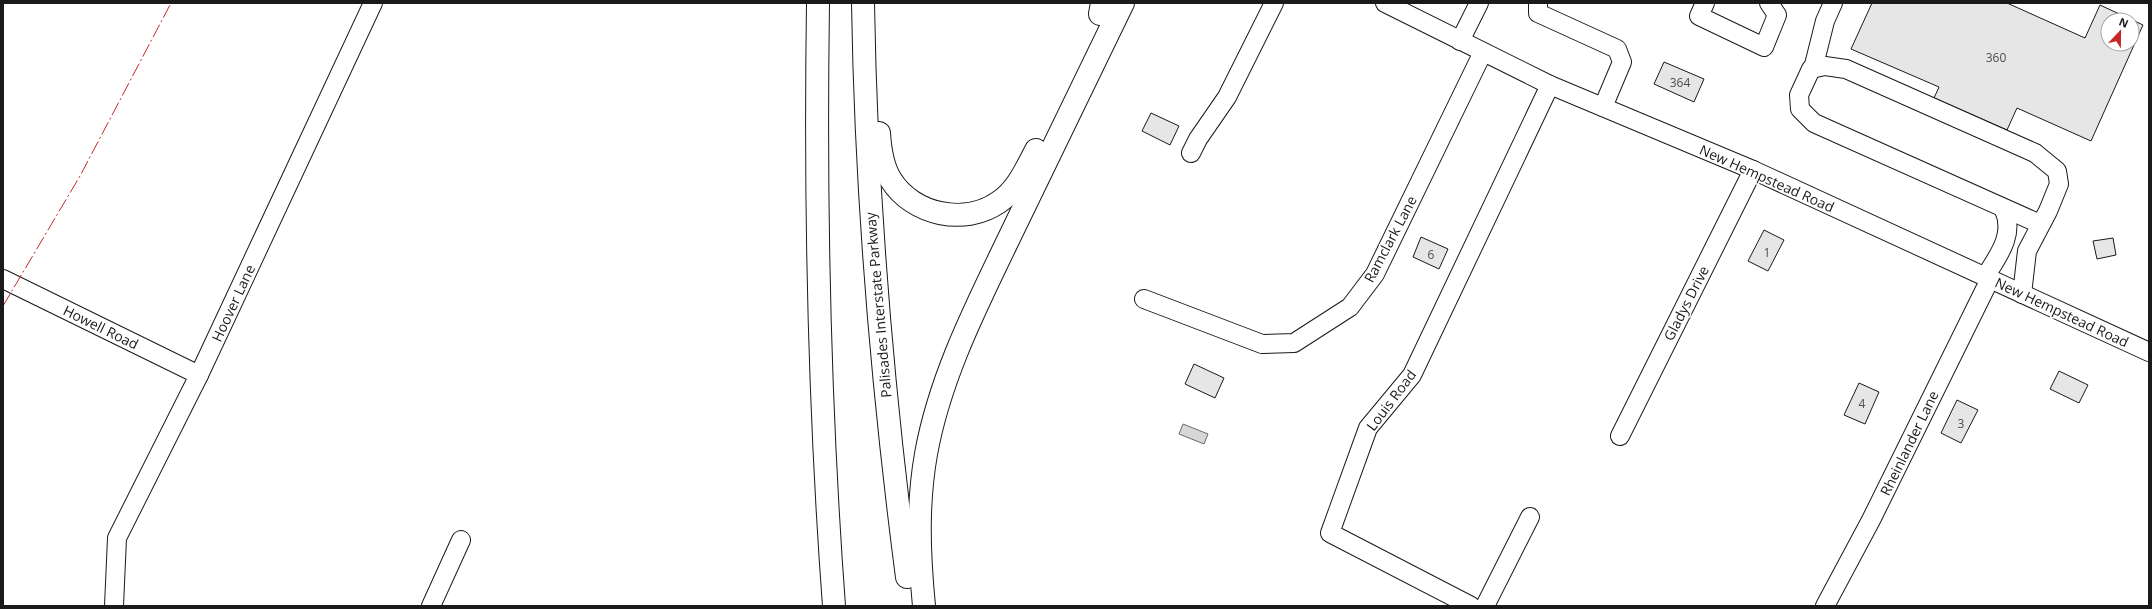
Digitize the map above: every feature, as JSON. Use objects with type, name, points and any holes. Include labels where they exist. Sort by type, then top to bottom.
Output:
[{"type":"highway","points":[[818,3],[817,174],[820,342],[825,467],[834,606]]},
{"type":"highway","name":"Palisades Interstate Parkway","points":[[863,3],[868,171],[879,324],[892,454],[912,606]]},
{"type":"highway","points":[[868,3],[879,139],[884,165],[897,188],[911,200],[927,210],[948,215],[970,214],[989,208],[999,202],[1015,187],[1030,161],[1103,7]]},
{"type":"highway","points":[[924,606],[919,548],[921,489],[930,434],[944,386],[975,310],[1123,3]]},
{"type":"street","name":"Hoover Lane","points":[[114,606],[117,538],[199,375],[373,3]]},
{"type":"street","points":[[1190,153],[1227,98],[1274,3]]},
{"type":"street","name":"New Hempstead Road","points":[[1385,3],[1550,85],[1753,170],[2022,294],[2148,350]]},
{"type":"street","points":[[1460,41],[1479,3]]},
{"type":"street","points":[[1538,3],[1538,13],[1617,49],[1622,62],[1604,107]]},
{"type":"street","points":[[1705,3],[1699,16],[1764,47],[1777,15],[1769,3]]},
{"type":"street","points":[[1833,3],[1825,21],[1812,69],[1804,82],[1799,95],[1800,109],[1814,123],[2004,210],[2040,224]]},
{"type":"street","name":"Ramclark Lane","points":[[1144,299],[1262,344],[1294,344],[1350,307],[1375,274],[1483,52]]},
{"type":"street","points":[[1812,69],[1825,66],[1846,69],[2036,153],[2057,170],[2059,184],[2048,211],[2027,251],[2022,294]]},
{"type":"street","name":"Louis Road","points":[[1471,606],[1330,533],[1368,428],[1412,375],[1550,85]]},
{"type":"street","name":"Gladys Drive","points":[[1620,436],[1753,170]]},
{"type":"street","name":"Rheinlander Lane","points":[[1825,606],[1871,520],[2007,238],[2008,219],[2004,210]]},
{"type":"street","name":"Howell Road","points":[[3,279],[199,375]]},
{"type":"street","points":[[1485,606],[1530,517]]},
{"type":"street","points":[[431,606],[462,540]]},
{"type":"shaded area","points":[[1183,424],[1208,434],[1204,444],[1179,434]]},
{"type":"building","points":[[1872,3],[2007,3],[2085,38],[2100,5],[2115,12],[2100,12],[2100,52],[2131,52],[2091,141],[2017,108],[2007,130],[1934,98],[1939,87],[1851,49]]},
{"type":"building","points":[[2140,24],[2143,25],[2140,32]]},
{"type":"building","points":[[1664,62],[1704,79],[1694,102],[1654,84]]},
{"type":"building","points":[[1151,113],[1179,126],[1170,145],[1142,131]]},
{"type":"building","points":[[1764,230],[1784,240],[1768,271],[1748,261]]},
{"type":"building","points":[[1421,237],[1448,249],[1439,269],[1413,257]]},
{"type":"building","points":[[2113,238],[2116,255],[2097,259],[2093,241]]},
{"type":"building","points":[[1194,364],[1224,378],[1215,398],[1185,384]]},
{"type":"building","points":[[2059,371],[2088,385],[2079,403],[2050,389]]},
{"type":"building","points":[[1859,383],[1879,392],[1865,424],[1844,415]]},
{"type":"building","points":[[1957,400],[1978,410],[1961,443],[1941,433]]},
{"type":"power","points":[[3,306],[80,176],[171,3]]}]
